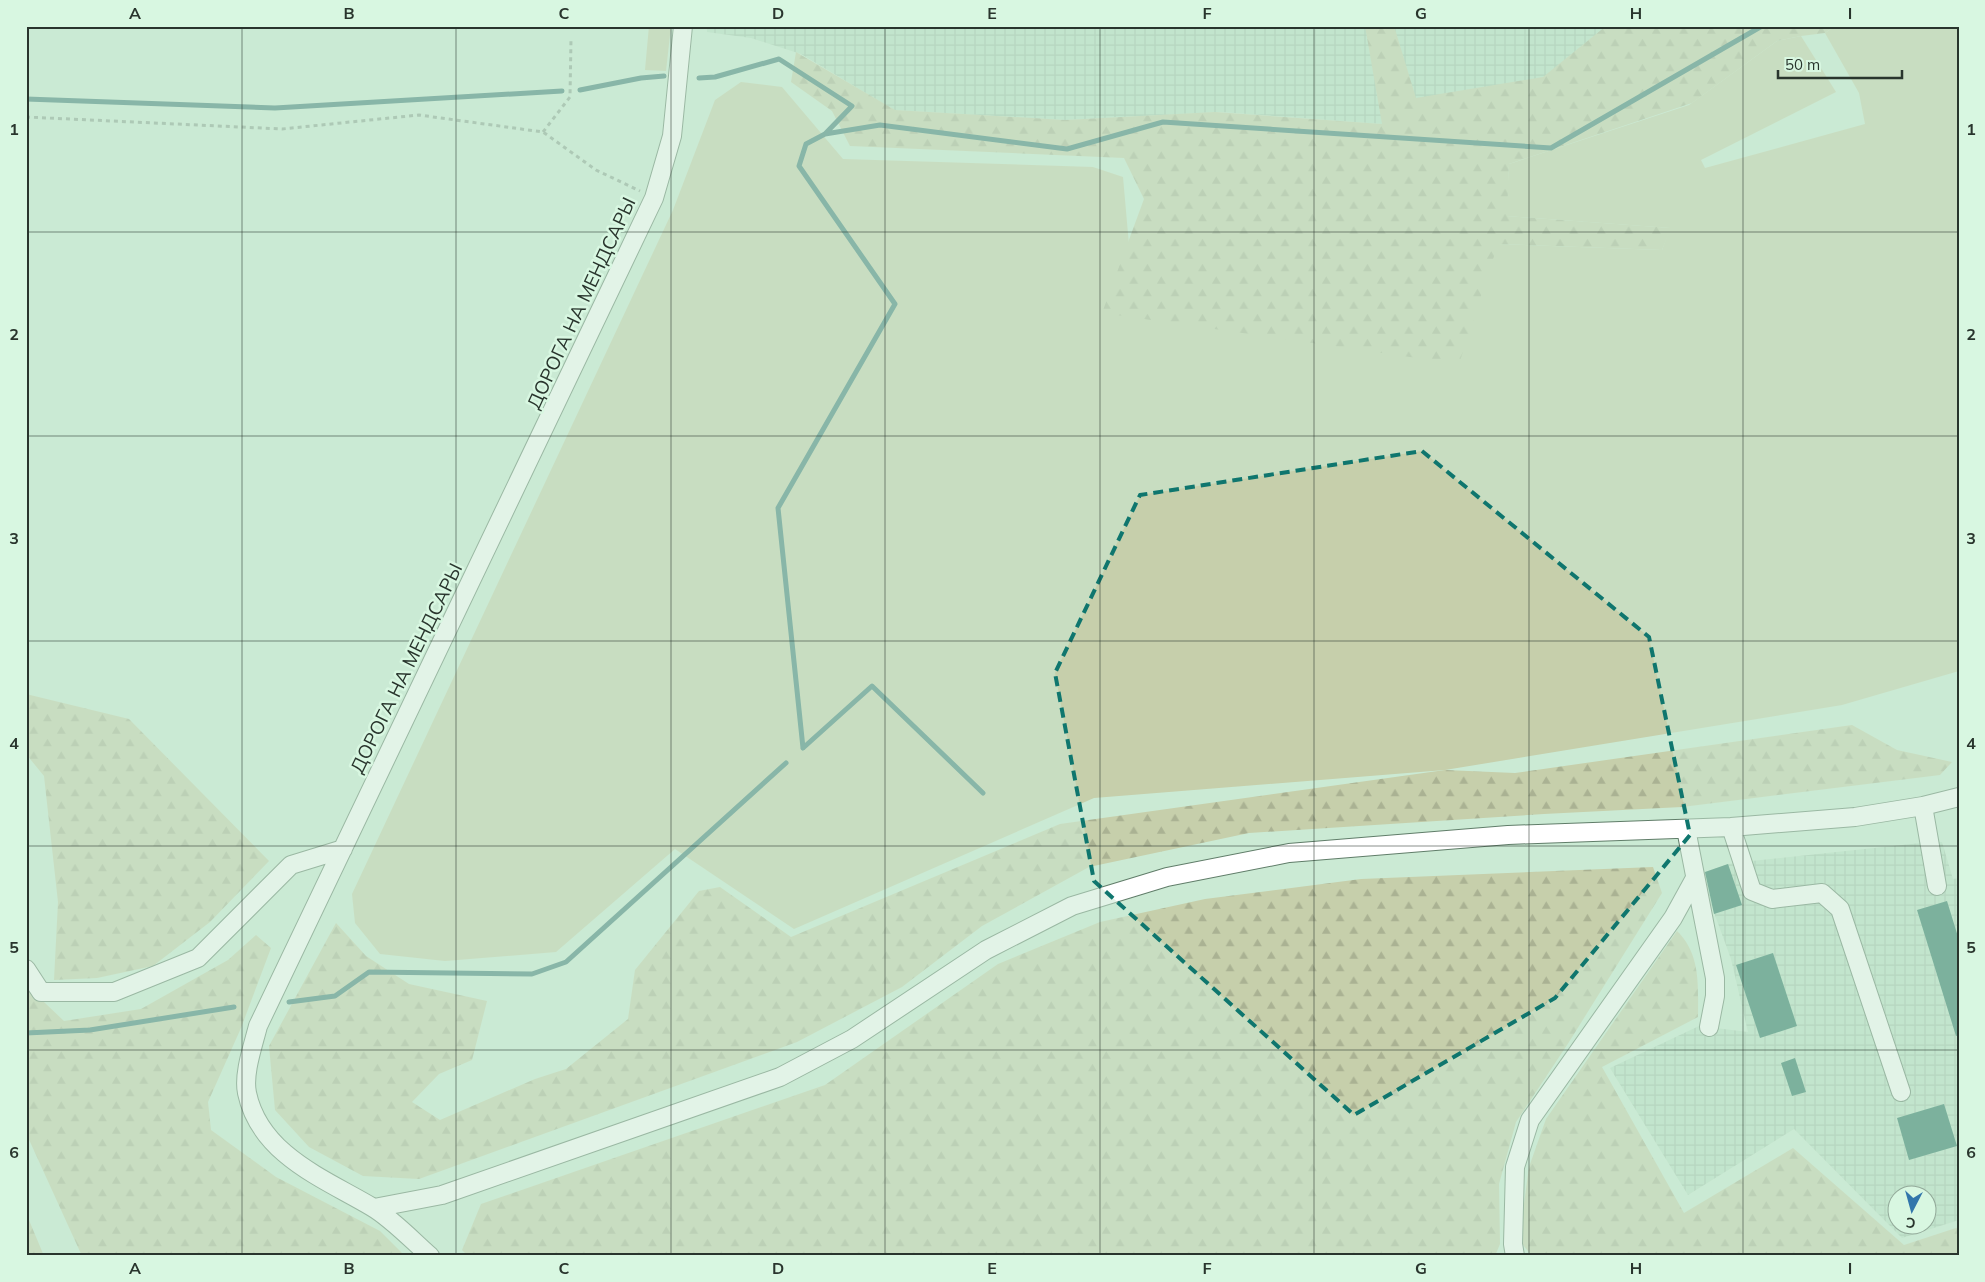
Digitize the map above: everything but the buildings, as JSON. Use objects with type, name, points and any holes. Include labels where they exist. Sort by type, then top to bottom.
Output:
[{"type":"street","name":"ДОРОГА НА МЕНДСАРЫ","points":[[430,1256],[374,1208],[318,1177],[289,1158],[256,1120],[247,1092],[248,1064],[258,1026],[654,198],[672,136],[683,26]]},
{"type":"street","points":[[374,1208],[442,1195],[780,1078],[852,1039],[986,950],[1072,906],[1167,877],[1289,853],[1508,836],[1731,827],[1855,816],[1923,806],[1959,797]]},
{"type":"street","points":[[1923,806],[1936,886]]},
{"type":"street","points":[[1731,827],[1752,891],[1772,899],[1822,893],[1840,909],[1901,1092]]},
{"type":"street","points":[[1686,829],[1715,978],[1716,996],[1710,1027]]},
{"type":"street","points":[[26,969],[41,992],[114,992],[198,958],[291,864],[343,849]]},
{"type":"street","points":[[1515,1256],[1512,1244],[1515,1167],[1530,1120],[1673,918],[1695,878]]},
{"type":"path","points":[[543,132],[570,97],[571,38]]},
{"type":"path","points":[[26,117],[282,129],[419,115],[543,132],[596,170],[654,198]]},
{"type":"highlighted area","points":[[1422,451],[1649,637],[1690,835],[1555,998],[1354,1115],[1094,881],[1055,673],[1140,495]]},
{"type":"shaded area","points":[[707,26],[1748,26],[1382,124],[1220,112],[1065,120],[894,110],[801,54],[751,38],[707,32]]},
{"type":"shaded area","points":[[1942,842],[1953,879],[1959,878],[1959,1220],[1938,1227],[1938,1184],[1888,1184],[1888,1224],[1794,1129],[1688,1195],[1610,1068],[1699,1026],[1748,1032],[1731,959],[1700,874],[1728,864]]},
{"type":"shaded area","points":[[1898,1234],[1915,1234],[1902,1238]]},
{"type":"green space","points":[[649,26],[671,26],[666,71],[645,70]]},
{"type":"green space","points":[[1365,26],[1394,26],[1416,98],[1543,77],[1606,26],[1835,26],[1825,33],[1777,41],[1692,103],[1509,164],[1507,216],[1671,228],[1662,250],[1498,244],[1459,364],[1102,313],[1144,199],[1124,158],[850,146],[832,111],[791,82],[796,52],[895,110],[1065,120],[1215,112],[1382,124]]},
{"type":"green space","points":[[1835,26],[1959,26],[1959,671],[1842,705],[1445,770],[1094,798],[794,929],[675,849],[556,952],[445,961],[380,954],[355,923],[352,894],[673,210],[715,100],[741,82],[782,87],[843,159],[1093,167],[1123,177],[1129,245],[1498,244],[1662,250],[1670,228],[1506,216],[1509,164],[1689,105],[1777,41],[1801,36],[1836,92],[1701,160],[1705,168],[1865,124],[1859,93],[1825,33]]},
{"type":"green space","points":[[26,694],[129,719],[269,861],[210,922],[153,966],[97,978],[54,980],[58,902],[44,776],[26,754]]},
{"type":"green space","points":[[1852,725],[1897,750],[1952,762],[1940,775],[1682,807],[1249,833],[1089,867],[982,926],[902,987],[797,1042],[419,1179],[363,1176],[309,1147],[275,1110],[269,1046],[336,923],[366,956],[409,984],[487,1001],[472,1060],[439,1074],[412,1102],[440,1120],[535,1079],[566,1069],[628,1019],[635,970],[699,891],[720,887],[791,937],[1060,824],[1445,770],[1515,773]]},
{"type":"green space","points":[[1653,867],[1662,893],[1569,1042],[1516,1122],[1499,1184],[1500,1244],[1495,1256],[468,1256],[462,1250],[481,1204],[825,1085],[998,964],[1100,922],[1205,899],[1361,879]]},
{"type":"green space","points":[[1677,931],[1685,940],[1694,960],[1698,983],[1698,1017],[1602,1067],[1684,1213],[1793,1148],[1888,1231],[1888,1234],[1891,1234],[1904,1245],[1959,1227],[1959,1256],[1532,1256],[1519,1240],[1529,1167],[1546,1119]]},
{"type":"green space","points":[[256,935],[271,948],[241,1028],[208,1102],[211,1130],[276,1177],[380,1231],[405,1256],[82,1256],[26,1133],[26,985],[64,1021],[141,1009],[228,960]]},
{"type":"green space","points":[[26,1213],[44,1256],[26,1256]]},
{"type":"waterway","points":[[699,78],[715,77],[779,59],[852,106],[825,134],[880,125],[1067,149],[1163,122],[1551,148],[1762,26]]},
{"type":"waterway","points":[[580,90],[641,78],[664,76]]},
{"type":"waterway","points":[[26,99],[275,108],[562,91]]},
{"type":"waterway","points":[[803,748],[778,508],[895,304],[799,166],[806,144],[825,134]]},
{"type":"waterway","points":[[803,748],[872,686],[983,793]]},
{"type":"waterway","points":[[289,1002],[335,996],[369,972],[532,974],[566,962],[786,763]]},
{"type":"waterway","points":[[26,1033],[90,1030],[234,1007]]}]
